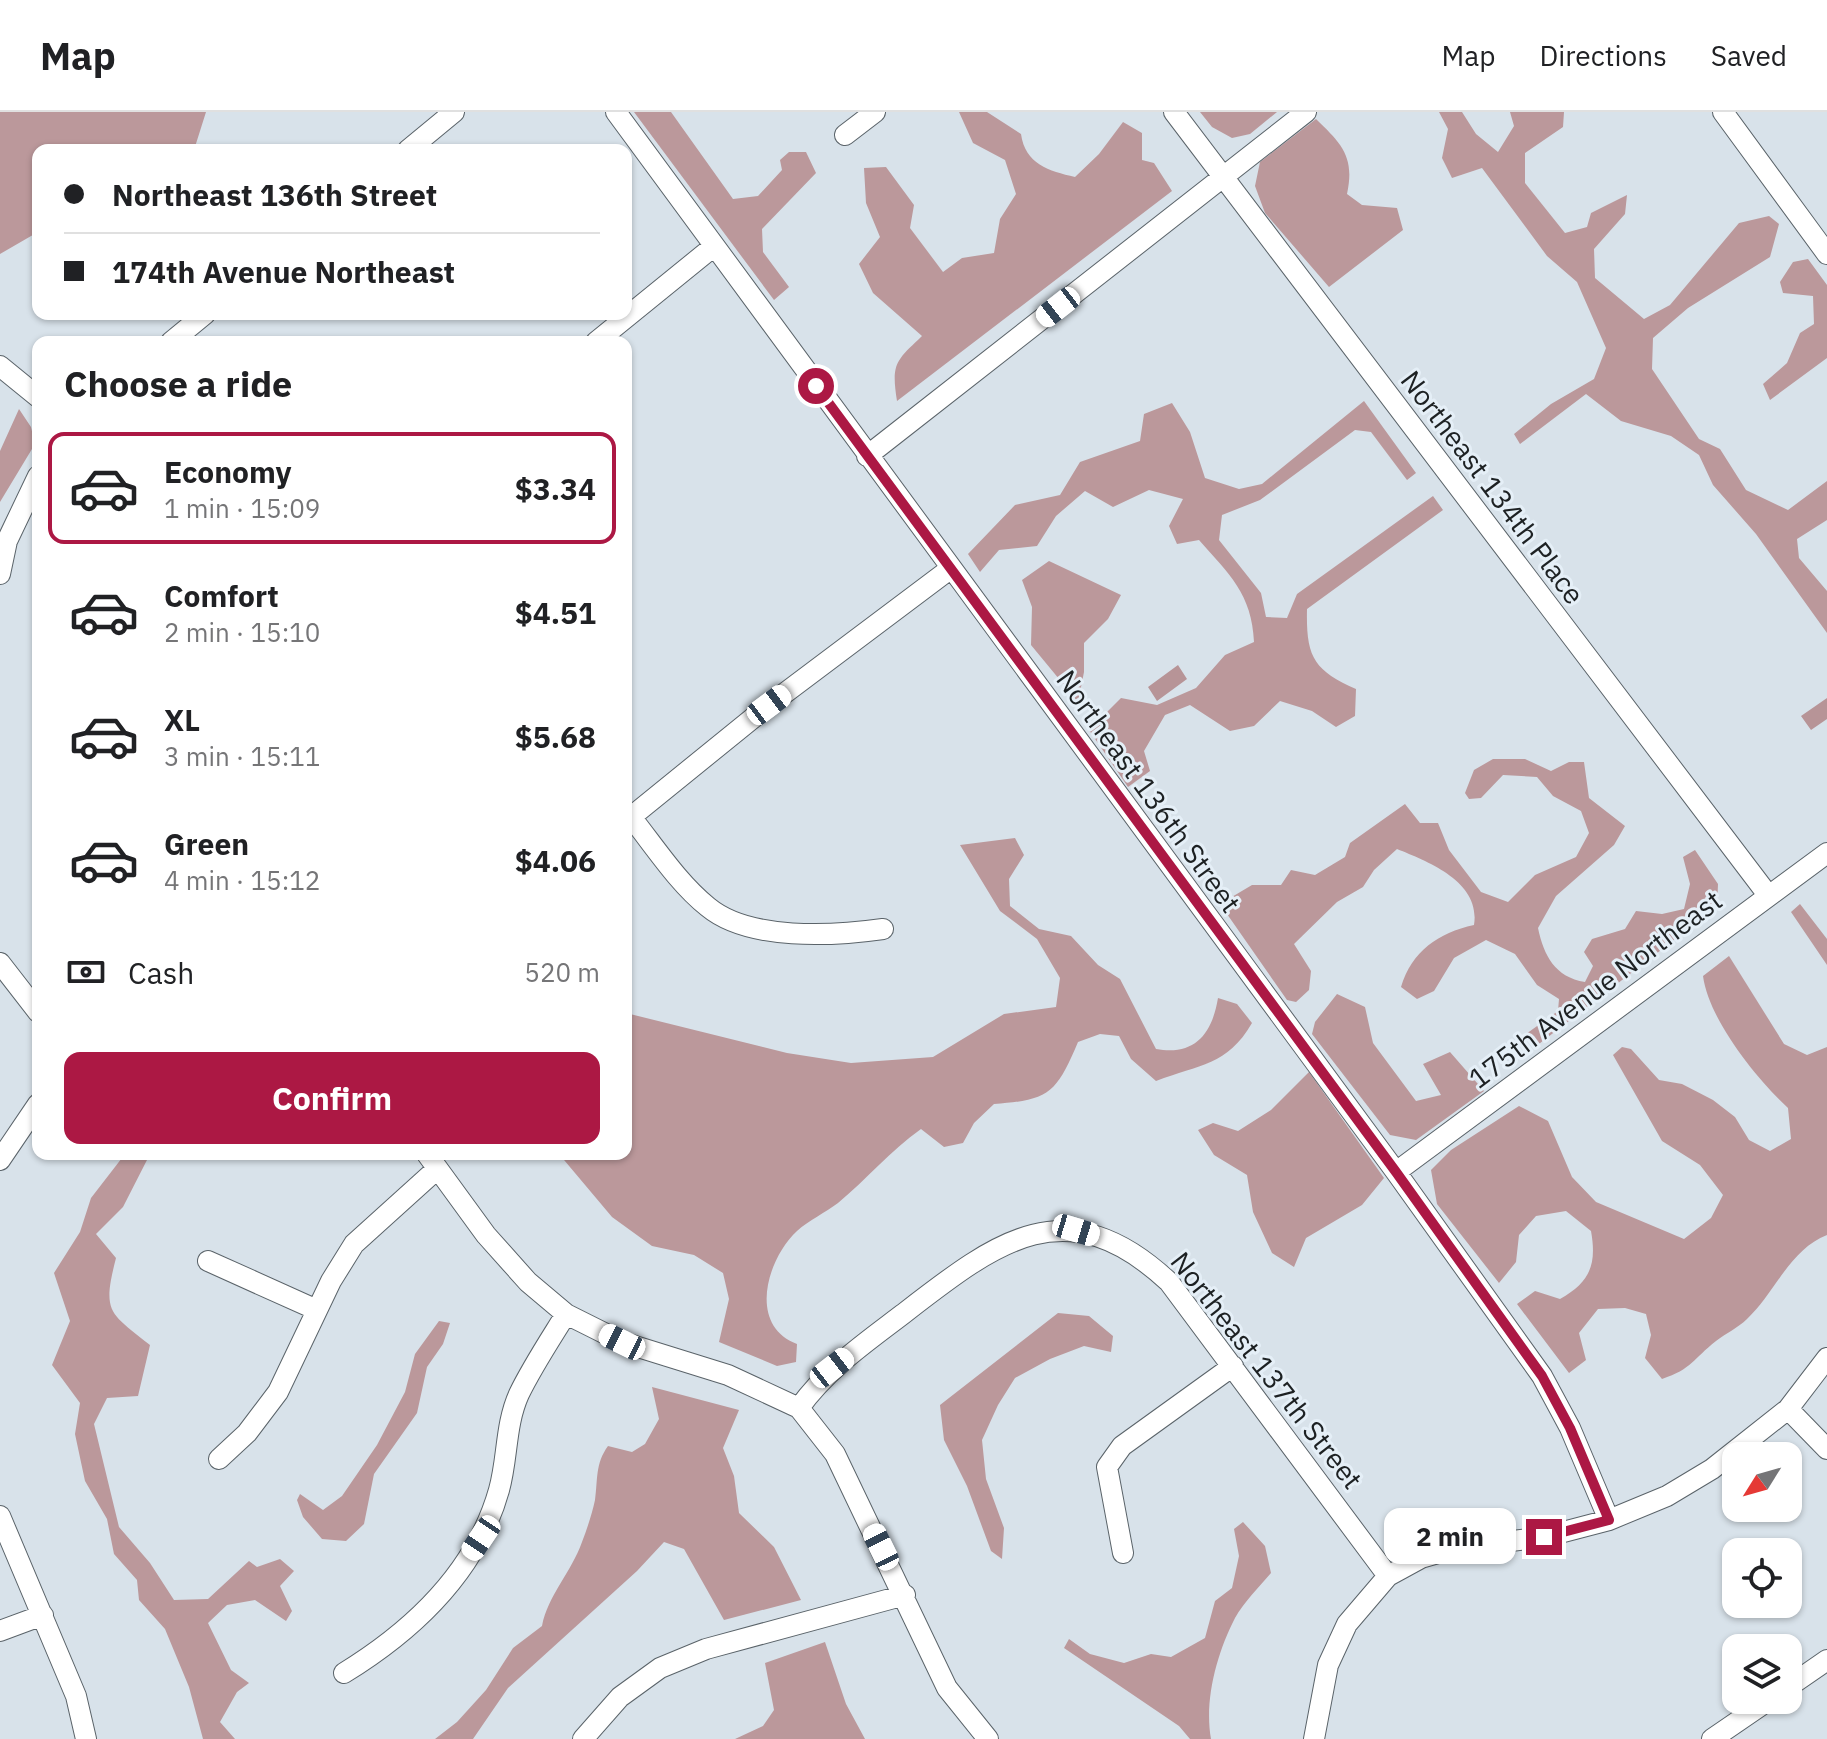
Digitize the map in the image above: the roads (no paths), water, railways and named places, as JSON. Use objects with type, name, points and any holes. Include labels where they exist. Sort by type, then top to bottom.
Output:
[{"type":"street","points":[[415,144],[454,112]]},
{"type":"street","name":"Northeast 136th Street","points":[[616,112],[1396,1172],[1542,1376],[1570,1428],[1609,1520]]},
{"type":"street","points":[[845,135],[875,112]]},
{"type":"street","name":"Northeast 134th Place","points":[[1174,112],[1768,895]]},
{"type":"street","points":[[867,456],[1306,112]]},
{"type":"street","points":[[1723,112],[1827,254]]},
{"type":"street","points":[[632,313],[713,247]]},
{"type":"street","points":[[178,336],[198,320]]},
{"type":"street","points":[[603,336],[623,320]]},
{"type":"street","points":[[0,366],[32,392]]},
{"type":"street","points":[[0,574],[7,541],[32,489]]},
{"type":"street","points":[[632,816],[769,705],[950,569]]},
{"type":"street","points":[[632,824],[694,894],[726,918],[745,925],[803,934],[842,935],[883,929]]},
{"type":"street","name":"175th Avenue Northeast","points":[[1396,1172],[1827,853]]},
{"type":"street","points":[[0,963],[32,1004]]},
{"type":"street","points":[[0,1160],[32,1113]]},
{"type":"street","points":[[219,1459],[247,1433],[278,1392],[317,1310],[354,1244],[432,1161],[486,1235],[528,1282],[566,1314],[622,1342],[728,1375],[799,1408],[835,1454],[947,1688],[988,1739]]},
{"type":"street","name":"Northeast 137th Street","points":[[799,1408],[832,1368],[972,1260],[1037,1232],[1076,1230],[1119,1243],[1145,1259],[1169,1282],[1388,1576]]},
{"type":"street","points":[[208,1261],[317,1310]]},
{"type":"street","points":[[344,1673],[390,1645],[428,1611],[481,1538],[499,1488],[506,1431],[519,1395],[566,1314]]},
{"type":"street","points":[[1314,1739],[1328,1665],[1347,1624],[1388,1576],[1421,1558],[1456,1548],[1544,1537],[1609,1520],[1667,1496],[1712,1469],[1788,1409],[1827,1358]]},
{"type":"street","points":[[1123,1553],[1107,1467],[1110,1458],[1122,1446],[1233,1366]]},
{"type":"street","points":[[1788,1409],[1827,1449]]},
{"type":"street","points":[[0,1516],[76,1696],[86,1739]]},
{"type":"street","points":[[583,1739],[620,1697],[660,1668],[706,1649],[905,1595]]},
{"type":"street","points":[[0,1631],[43,1615]]},
{"type":"street","points":[[1802,1677],[1827,1660]]},
{"type":"street","points":[[1712,1739],[1749,1714]]}]
